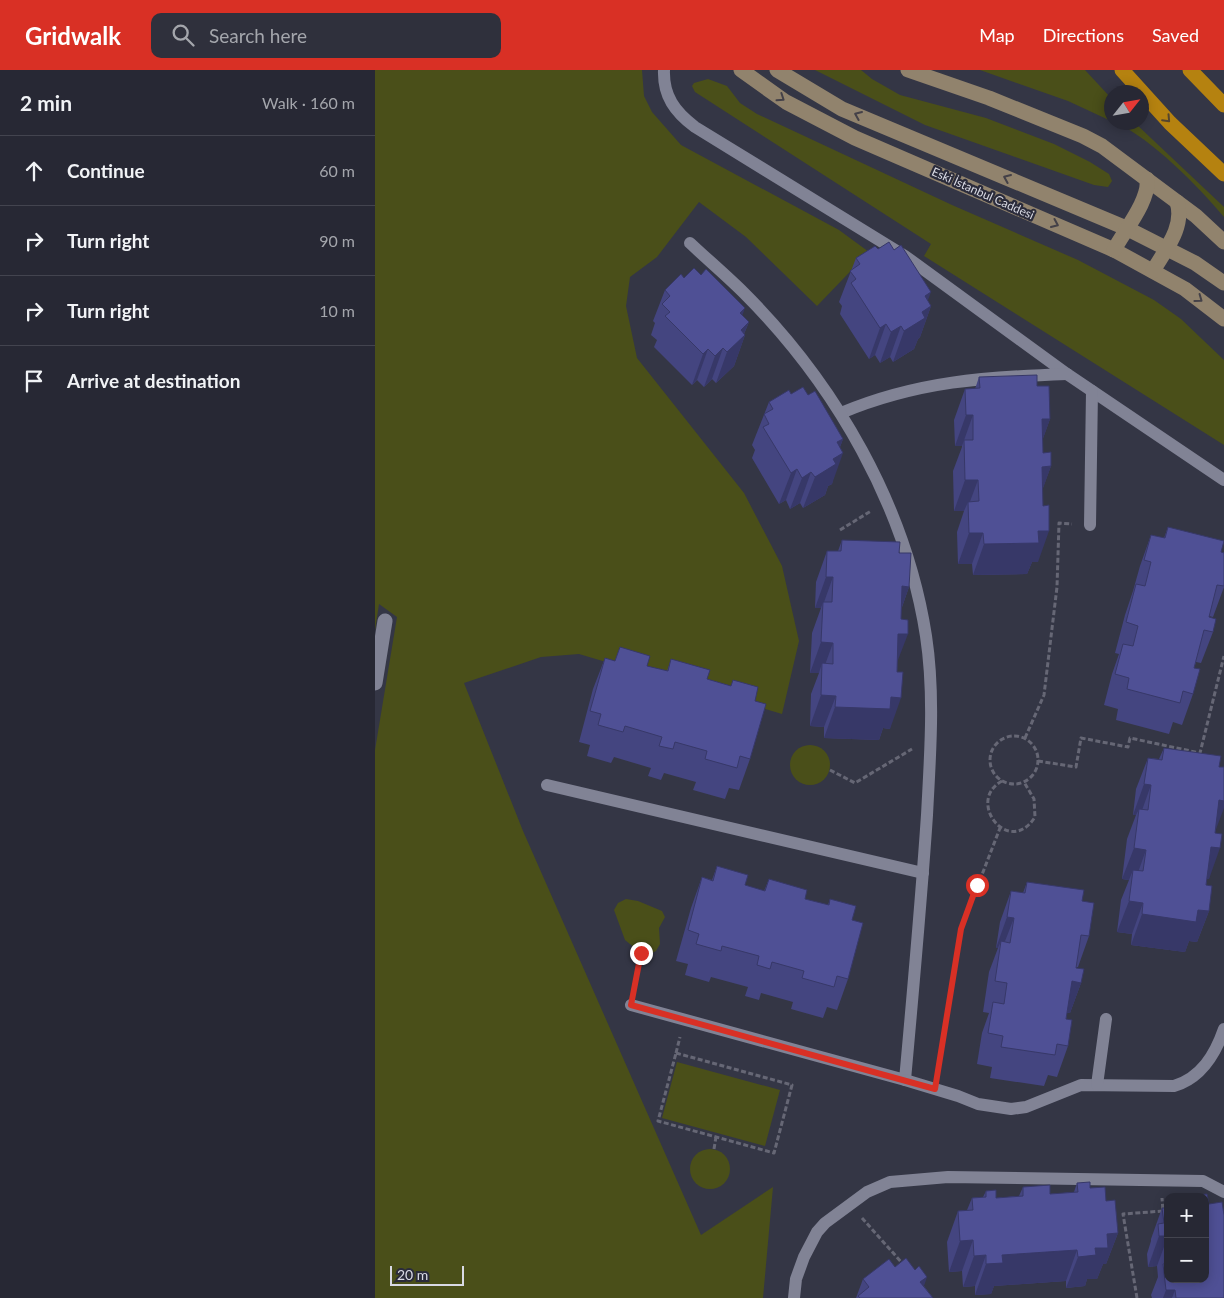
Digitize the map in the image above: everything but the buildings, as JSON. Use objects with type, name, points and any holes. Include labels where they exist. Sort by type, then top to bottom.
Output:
[{"type":"highway","points":[[1122,70],[1170,123],[1224,174]]},
{"type":"highway","points":[[1190,70],[1224,105]]},
{"type":"main road","name":"Eski İstanbul Caddesi","points":[[741,70],[786,102],[847,134],[1115,250],[1185,289],[1224,319]]},
{"type":"main road","name":"Eski İstanbul Caddesi","points":[[777,70],[842,108],[1126,228],[1195,263],[1224,283]]},
{"type":"main road","points":[[909,70],[989,98],[1083,136],[1121,159],[1177,202],[1224,242]]},
{"type":"main road","points":[[1115,250],[1145,198],[1148,188],[1147,179]]},
{"type":"main road","points":[[1153,271],[1180,218],[1177,202]]},
{"type":"street","points":[[375,683],[385,622]]},
{"type":"lane","points":[[664,70],[667,96],[676,110],[695,127],[905,256],[1067,374],[1224,480]]},
{"type":"lane","points":[[690,243],[745,294],[788,342],[841,413],[878,480],[910,562],[926,637],[931,738],[923,873],[905,1080]]},
{"type":"lane","points":[[841,413],[862,404],[950,381],[1004,376],[1067,374]]},
{"type":"lane","points":[[1090,525],[1092,391]]},
{"type":"lane","points":[[547,785],[923,873]]},
{"type":"lane","points":[[631,1005],[905,1080],[978,1104],[1011,1109],[1026,1107],[1081,1085],[1174,1086],[1185,1082],[1198,1073],[1209,1060],[1224,1029]]},
{"type":"lane","points":[[1097,1085],[1106,1019]]},
{"type":"lane","points":[[794,1298],[797,1279],[804,1257],[817,1232],[825,1223],[879,1186],[916,1178],[1160,1180],[1203,1181],[1224,1192]]},
{"type":"path","points":[[840,530],[886,501]]},
{"type":"path","points":[[1025,738],[1044,695],[1057,587],[1059,523],[1090,525]]},
{"type":"path","points":[[1038,761],[1076,767],[1081,738],[1128,748],[1130,738],[1200,753],[1224,656]]},
{"type":"path","points":[[1017,735],[1025,738],[1036,748],[1038,761],[1035,771],[1025,782],[1009,784],[1002,781],[991,769],[990,752],[1000,739],[1017,735]]},
{"type":"path","points":[[830,770],[855,782],[931,738]]},
{"type":"path","points":[[1002,781],[991,790],[987,804],[994,823],[1000,828],[1017,831],[1030,824],[1035,816],[1035,799],[1025,782]]},
{"type":"path","points":[[935,1089],[961,929],[1000,828]]},
{"type":"path","points":[[631,1005],[641,953]]},
{"type":"path","points":[[676,1054],[792,1085],[774,1153],[716,1137],[657,1121],[676,1054]]},
{"type":"path","points":[[714,1148],[716,1137]]},
{"type":"path","points":[[1137,1298],[1123,1214],[1163,1211],[1160,1180]]},
{"type":"path","points":[[850,1205],[908,1269]]},
{"type":"green space","points":[[375,70],[642,70],[644,96],[652,112],[681,145],[839,230],[869,252],[817,306],[746,237],[699,202],[657,257],[630,277],[626,306],[637,358],[744,493],[782,566],[799,641],[782,714],[579,654],[541,657],[464,683],[523,831],[701,1235],[773,1187],[763,1298],[375,1298],[375,750],[397,617],[379,604],[375,630]]},
{"type":"green space","points":[[815,70],[861,70],[872,79],[900,95],[986,118],[1054,144],[1109,174],[1112,181],[1108,187],[1094,185],[925,125]]},
{"type":"green space","points":[[980,70],[1085,70],[1104,90],[1104,118],[1068,101]]},
{"type":"green space","points":[[708,79],[727,86],[740,103],[757,114],[952,205],[1078,260],[1154,300],[1181,319],[1224,360],[1224,445],[924,256],[931,244],[695,92],[692,86],[694,83]]},
{"type":"green space","points":[[1130,130],[1142,130],[1224,207],[1224,217],[1174,164]]},
{"type":"green space","points":[[814,745],[821,748],[827,754],[830,765],[829,773],[821,782],[814,785],[806,785],[799,782],[791,773],[790,761],[793,754],[802,746]]},
{"type":"green space","points":[[626,899],[638,901],[662,911],[665,917],[659,928],[660,944],[656,951],[650,954],[641,953],[625,940],[614,910],[618,903]]},
{"type":"green space","points":[[677,1062],[780,1090],[765,1146],[662,1118]]},
{"type":"green space","points":[[714,1149],[721,1152],[727,1158],[730,1169],[729,1177],[721,1186],[714,1189],[706,1189],[699,1186],[691,1177],[690,1165],[693,1158],[702,1150]]},
{"type":"route","points":[[641,953],[631,1005],[935,1089],[956,953],[966,910],[977,885]]}]
